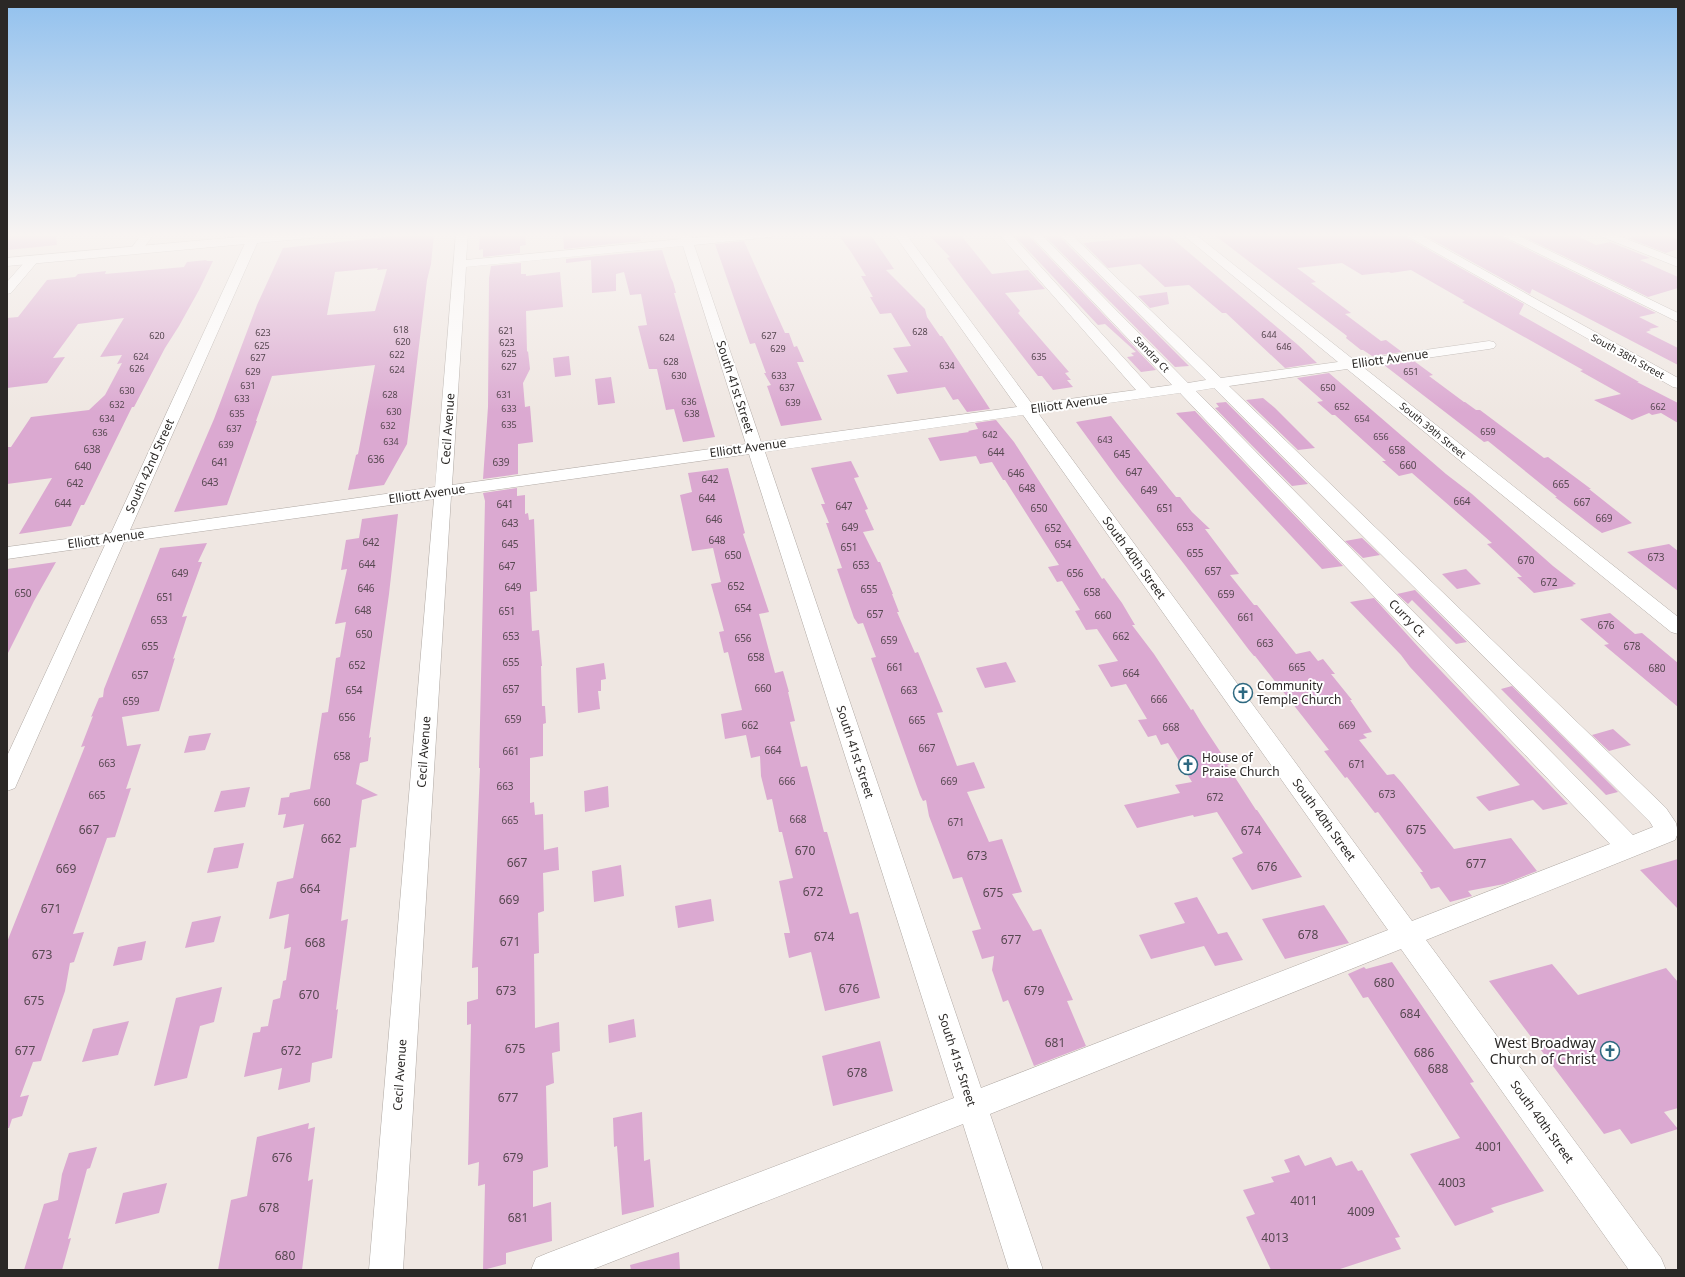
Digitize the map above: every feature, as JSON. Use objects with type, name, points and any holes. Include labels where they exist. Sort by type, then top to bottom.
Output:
[{"type":"street","name":"South 42nd Street","points":[[7,781],[228,294]]},
{"type":"street","name":"Cecil Avenue","points":[[386,1270],[458,294]]},
{"type":"street","name":"South 41st Street","points":[[704,294],[1026,1270]]},
{"type":"street","name":"South 40th Street","points":[[943,294],[1649,1270]]},
{"type":"street","points":[[1058,294],[1147,393]]},
{"type":"street","name":"Sandra Ct","points":[[1094,294],[1186,388]]},
{"type":"street","points":[[548,1270],[972,1106],[1666,833],[1664,824],[1658,816],[1126,294]]},
{"type":"street","name":"South 39th Street","points":[[1262,294],[1678,627]]},
{"type":"street","name":"South 38th Street","points":[[1517,294],[1678,384]]},
{"type":"street","points":[[1628,294],[1678,318]]},
{"type":"street","name":"Elliott Avenue","points":[[7,553],[1489,345]]},
{"type":"street","name":"Curry Ct","points":[[1186,388],[1629,848]]},
{"type":"building","points":[[36,294],[197,294],[165,348],[134,407],[132,407],[84,505],[81,505],[71,526],[19,534],[52,478],[7,484],[7,447],[11,447],[31,417],[89,410],[105,395],[122,363],[117,364],[122,355],[100,357],[124,318],[78,324],[53,358],[65,357],[47,383],[7,388],[7,318],[18,317]]},
{"type":"building","points":[[262,294],[331,294],[327,315],[375,311],[380,294],[425,294],[407,444],[384,485],[348,490],[356,455],[358,454],[375,365],[272,376],[227,505],[174,512],[214,419]]},
{"type":"building","points":[[489,294],[562,294],[563,307],[526,311],[527,352],[528,351],[530,369],[523,383],[525,407],[530,406],[533,442],[518,444],[518,474],[483,479],[488,407]]},
{"type":"building","points":[[630,294],[674,294],[715,437],[683,442],[674,409],[666,410],[657,369],[649,369],[638,326],[647,325],[641,294],[630,295]]},
{"type":"building","points":[[732,294],[767,294],[785,333],[789,333],[794,347],[797,346],[804,362],[797,362],[822,420],[781,426],[767,386],[771,385],[764,373],[766,373],[755,343],[750,344]]},
{"type":"building","points":[[871,294],[910,294],[925,309],[927,317],[940,336],[942,336],[990,409],[967,412],[958,399],[953,400],[945,387],[897,394],[887,375],[908,372],[893,348],[911,346],[891,313],[880,314],[870,297],[873,297]]},
{"type":"building","points":[[974,294],[1005,294],[1020,311],[1018,313],[1069,372],[1065,373],[1071,380],[1067,380],[1073,387],[1053,390],[1042,376],[1038,376]]},
{"type":"building","points":[[1069,294],[1084,294],[1156,370],[1141,372],[1127,357],[1134,356],[1131,353],[1136,352],[1105,324],[1098,325]]},
{"type":"building","points":[[1102,294],[1117,294],[1189,366],[1175,367]]},
{"type":"building","points":[[1167,294],[1169,304],[1150,308],[1138,296]]},
{"type":"building","points":[[1199,294],[1237,294],[1317,363],[1285,368],[1226,313],[1222,313]]},
{"type":"building","points":[[1291,294],[1325,294],[1351,313],[1345,314],[1381,341],[1386,340],[1402,352],[1372,356],[1361,350],[1346,338],[1347,336]]},
{"type":"building","points":[[1452,294],[1506,294],[1524,304],[1519,314],[1639,382],[1637,382],[1678,403],[1678,423],[1661,413],[1652,415],[1649,413],[1632,420],[1594,400],[1621,394],[1580,371],[1583,370],[1462,302],[1465,301]]},
{"type":"building","points":[[1541,294],[1617,294],[1656,313],[1639,317],[1659,327],[1649,329],[1651,330],[1646,332],[1678,348],[1678,365]]},
{"type":"building","points":[[1641,294],[1659,294],[1648,297]]},
{"type":"building","points":[[569,356],[571,375],[555,377],[553,358]]},
{"type":"building","points":[[1414,361],[1433,375],[1429,376],[1476,410],[1480,410],[1544,458],[1548,457],[1591,489],[1589,489],[1632,523],[1602,533],[1555,497],[1557,497],[1488,441],[1484,442],[1384,365]]},
{"type":"building","points":[[1329,373],[1446,474],[1472,494],[1553,566],[1576,584],[1572,585],[1574,586],[1534,593],[1517,577],[1522,577],[1487,544],[1492,543],[1412,473],[1399,476],[1382,461],[1386,461],[1335,415],[1332,415],[1317,402],[1323,401],[1297,378]]},
{"type":"building","points":[[611,377],[615,403],[598,405],[595,379]]},
{"type":"building","points":[[1263,398],[1315,448],[1298,450],[1246,400]]},
{"type":"building","points":[[1226,402],[1308,484],[1292,486],[1215,408],[1219,407],[1216,403]]},
{"type":"building","points":[[1195,411],[1343,566],[1322,569],[1176,413]]},
{"type":"building","points":[[1111,416],[1176,497],[1180,497],[1192,512],[1210,529],[1205,529],[1239,574],[1230,575],[1254,605],[1257,605],[1296,654],[1310,651],[1318,661],[1323,659],[1335,674],[1331,674],[1352,700],[1350,700],[1372,732],[1363,734],[1367,738],[1359,740],[1387,775],[1394,774],[1402,783],[1454,849],[1511,838],[1537,871],[1504,884],[1468,891],[1472,896],[1450,902],[1439,887],[1431,889],[1420,872],[1423,872],[1378,812],[1375,813],[1347,777],[1345,778],[1324,751],[1329,750],[1249,650],[1076,422]]},
{"type":"building","points":[[996,420],[1014,442],[1102,579],[1104,578],[1122,603],[1135,625],[1132,625],[1154,654],[1191,710],[1193,709],[1256,810],[1302,877],[1252,890],[1232,858],[1243,853],[1217,812],[1194,817],[1193,815],[1137,828],[1124,805],[1180,793],[1175,785],[1192,782],[1168,743],[1161,745],[1156,735],[1148,737],[1138,720],[1147,719],[1126,684],[1111,687],[1098,665],[1118,661],[1097,629],[1086,630],[1075,611],[1080,610],[1062,581],[1057,582],[1048,567],[1059,565],[992,462],[980,464],[976,456],[940,461],[928,438],[969,432],[968,431],[978,429],[975,423]]},
{"type":"building","points":[[851,461],[859,477],[854,478],[868,509],[865,510],[874,530],[863,532],[878,562],[880,562],[893,594],[899,612],[897,612],[915,653],[918,652],[943,712],[937,713],[957,766],[974,762],[985,788],[967,792],[989,842],[1002,839],[1022,892],[1012,894],[1033,931],[1041,929],[1073,1000],[1067,1001],[1086,1046],[1034,1066],[1008,1000],[1003,1002],[992,970],[994,956],[982,959],[972,931],[981,929],[962,877],[953,879],[929,816],[926,800],[923,801],[920,795],[871,658],[876,657],[863,623],[858,624],[854,618],[837,569],[842,568],[826,523],[829,523],[821,504],[825,504],[811,468]]},
{"type":"building","points":[[728,468],[745,533],[743,534],[769,612],[759,614],[775,673],[783,671],[789,692],[795,721],[790,722],[801,767],[807,766],[824,832],[827,832],[850,914],[858,912],[880,998],[825,1011],[811,952],[789,958],[784,933],[790,933],[779,881],[793,878],[782,832],[779,832],[772,799],[767,800],[761,776],[760,756],[751,758],[746,735],[725,739],[721,714],[742,710],[728,652],[724,653],[719,632],[724,631],[711,584],[721,582],[713,548],[692,551],[680,495],[692,492],[688,473]]},
{"type":"building","points":[[517,488],[517,496],[525,495],[525,514],[528,513],[529,520],[534,519],[537,591],[530,592],[532,631],[539,630],[542,666],[542,706],[545,706],[546,723],[543,724],[543,756],[530,758],[530,803],[534,802],[535,815],[543,814],[544,850],[558,847],[559,870],[543,873],[544,911],[538,913],[539,953],[534,954],[535,1028],[559,1022],[560,1051],[552,1053],[554,1083],[546,1086],[548,1167],[533,1171],[533,1207],[551,1202],[552,1241],[506,1253],[506,1264],[483,1270],[485,1184],[478,1186],[479,1162],[468,1165],[471,1024],[467,1025],[467,1002],[478,999],[478,967],[472,968],[480,768],[485,501],[483,493]]},
{"type":"building","points":[[398,514],[389,594],[369,738],[371,737],[368,761],[360,763],[356,784],[378,795],[362,800],[356,847],[350,848],[341,921],[348,919],[336,1010],[338,1009],[332,1058],[312,1063],[310,1082],[278,1090],[282,1068],[244,1077],[253,1033],[260,1032],[261,1027],[268,1026],[273,1000],[280,998],[283,981],[286,980],[291,947],[284,949],[289,914],[269,919],[277,882],[293,878],[304,824],[283,828],[286,814],[278,815],[281,798],[289,797],[290,793],[310,789],[322,713],[328,712],[336,658],[340,657],[346,622],[335,624],[347,569],[341,570],[346,540],[359,538],[362,519]]},
{"type":"building","points":[[1362,538],[1380,555],[1363,558],[1345,541]]},
{"type":"building","points":[[207,543],[198,562],[202,562],[182,617],[187,616],[173,659],[175,658],[159,711],[122,717],[127,746],[141,744],[126,789],[131,788],[115,837],[107,838],[73,934],[84,932],[74,962],[70,963],[65,991],[41,1061],[33,1062],[20,1097],[29,1095],[22,1116],[12,1119],[9,1128],[7,1128],[7,942],[85,746],[81,747],[93,716],[91,717],[99,698],[103,697],[104,689],[160,548]]},
{"type":"building","points":[[1669,544],[1678,551],[1678,591],[1627,552]]},
{"type":"building","points":[[56,562],[34,601],[7,655],[7,569]]},
{"type":"building","points":[[1466,569],[1481,584],[1457,589],[1442,574]]},
{"type":"building","points":[[1415,590],[1467,642],[1456,644],[1412,600],[1408,604],[1397,594]]},
{"type":"building","points":[[1374,598],[1422,651],[1568,804],[1543,810],[1533,800],[1489,811],[1476,797],[1520,785],[1410,667],[1401,655],[1350,602]]},
{"type":"building","points":[[1610,613],[1635,634],[1642,633],[1678,663],[1678,707],[1604,645],[1609,644],[1580,619]]},
{"type":"building","points":[[1006,662],[1016,682],[985,688],[976,668]]},
{"type":"building","points":[[604,663],[606,679],[601,680],[601,691],[598,691],[600,709],[578,713],[576,668]]},
{"type":"building","points":[[1512,686],[1618,792],[1606,795],[1501,689]]},
{"type":"building","points":[[1613,729],[1631,745],[1609,751],[1592,735]]},
{"type":"building","points":[[211,733],[205,750],[184,753],[189,736]]},
{"type":"building","points":[[608,786],[609,807],[585,812],[584,791]]},
{"type":"building","points":[[250,787],[245,807],[214,812],[221,791]]},
{"type":"building","points":[[244,843],[238,868],[207,873],[214,848]]},
{"type":"building","points":[[1678,859],[1678,909],[1640,870]]},
{"type":"building","points":[[621,865],[624,896],[594,902],[592,871]]},
{"type":"building","points":[[1197,897],[1218,934],[1227,932],[1243,960],[1215,966],[1204,946],[1151,959],[1139,935],[1185,923],[1174,903]]},
{"type":"building","points":[[711,899],[714,921],[678,928],[675,906]]},
{"type":"building","points":[[1324,905],[1349,943],[1285,959],[1262,919]]},
{"type":"building","points":[[221,916],[214,942],[185,948],[192,922]]},
{"type":"building","points":[[146,941],[142,960],[113,966],[118,947]]},
{"type":"building","points":[[1392,962],[1474,1082],[1470,1083],[1544,1191],[1491,1208],[1494,1212],[1455,1226],[1410,1154],[1460,1138],[1368,997],[1363,998],[1348,974],[1364,967],[1366,969]]},
{"type":"building","name":"West Broadway Church of Christ","points":[[1552,964],[1578,995],[1666,968],[1678,982],[1678,1108],[1664,1112],[1678,1129],[1631,1144],[1620,1129],[1604,1134],[1489,981]]},
{"type":"building","points":[[222,987],[214,1022],[200,1026],[187,1078],[154,1086],[176,998]]},
{"type":"building","points":[[634,1019],[636,1037],[609,1043],[608,1025]]},
{"type":"building","points":[[129,1021],[118,1055],[82,1062],[93,1029]]},
{"type":"building","points":[[880,1041],[893,1091],[833,1106],[822,1056]]},
{"type":"building","points":[[642,1112],[644,1161],[650,1159],[654,1207],[622,1215],[617,1146],[614,1147],[613,1118]]},
{"type":"building","points":[[309,1123],[308,1129],[315,1127],[308,1181],[313,1179],[302,1270],[218,1270],[231,1200],[247,1196],[257,1137]]},
{"type":"building","points":[[97,1147],[90,1168],[87,1169],[68,1239],[71,1238],[62,1270],[24,1270],[44,1204],[58,1200],[62,1174],[69,1153]]},
{"type":"building","points":[[1299,1155],[1305,1166],[1331,1157],[1336,1166],[1352,1161],[1358,1171],[1362,1170],[1400,1237],[1395,1238],[1401,1249],[1337,1270],[1271,1270],[1246,1217],[1255,1214],[1243,1190],[1274,1182],[1271,1177],[1290,1172],[1284,1160]]},
{"type":"building","points":[[167,1183],[159,1213],[115,1224],[123,1193]]},
{"type":"building","points":[[679,1252],[680,1270],[631,1270],[630,1265]]},
{"type":"place","name":"Community Temple Church","points":[[1243,693]]},
{"type":"place","name":"House of Praise Church","points":[[1188,765]]},
{"type":"place","name":"West Broadway Church of Christ","points":[[1610,1051]]}]
